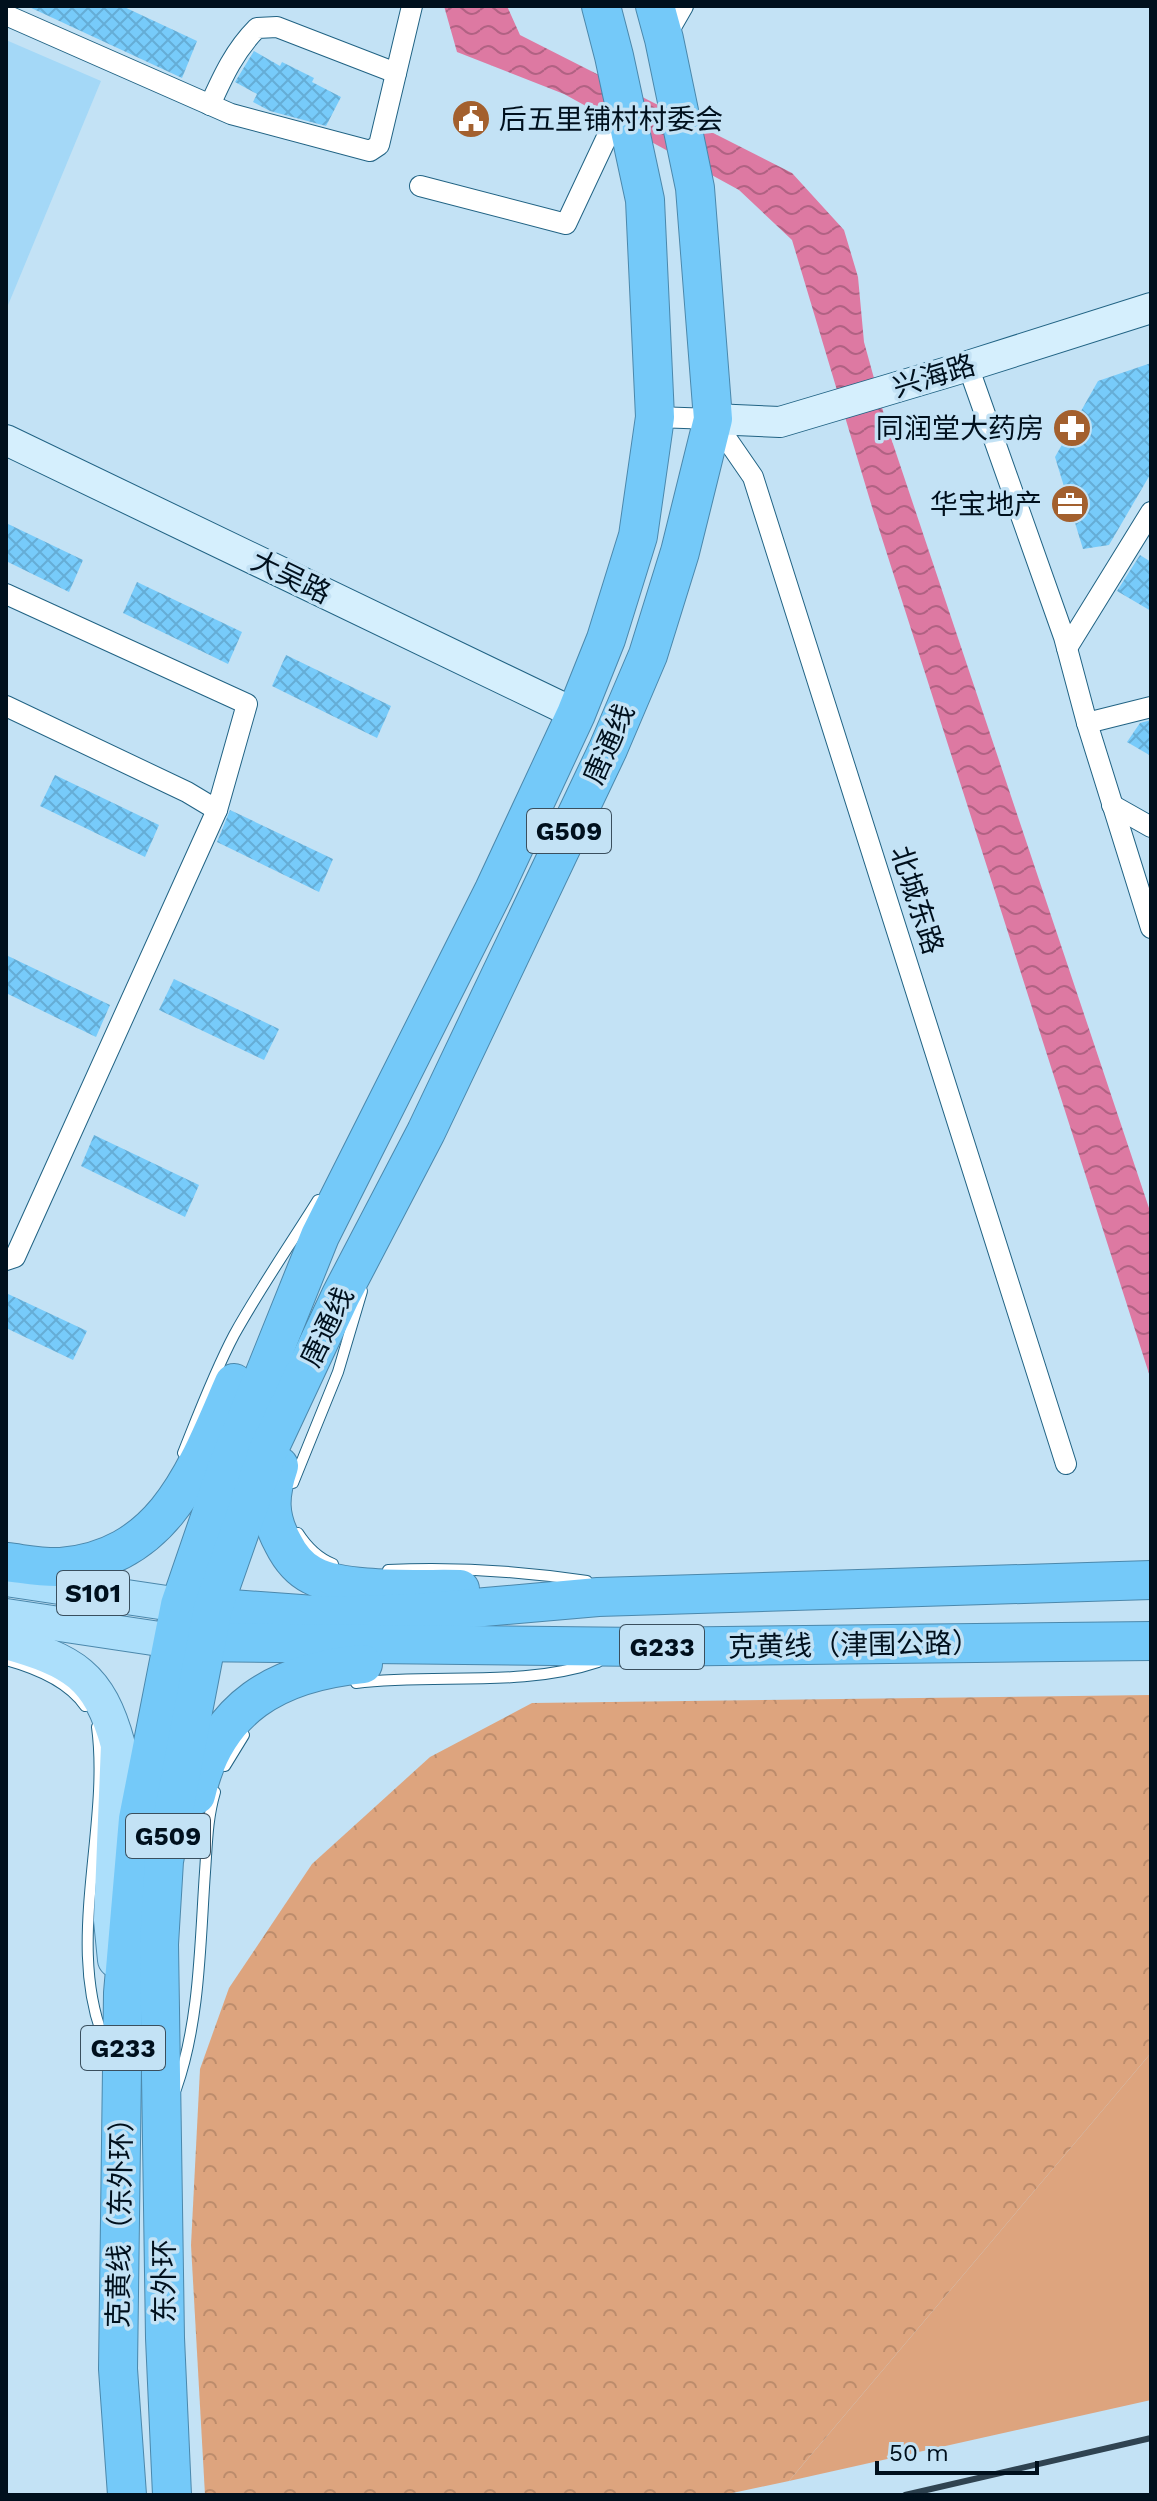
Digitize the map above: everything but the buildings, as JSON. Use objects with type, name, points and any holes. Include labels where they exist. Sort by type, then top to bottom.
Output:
[{"type":"highway","name":"唐通线","points":[[193,1624],[228,1465],[320,1236],[494,890],[576,714],[606,639],[638,536],[655,417],[645,200],[601,6]]},
{"type":"highway","name":"唐通线","points":[[193,1624],[268,1451],[353,1290],[608,749],[648,655],[680,552],[713,419],[695,188],[660,23]]},
{"type":"highway","points":[[6,1562],[58,1567],[95,1562],[122,1550],[147,1532],[170,1509],[201,1457],[243,1360],[287,1278],[320,1236]]},
{"type":"highway","points":[[353,1290],[270,1493],[276,1530],[292,1560],[312,1575],[333,1583],[604,1589]]},
{"type":"highway","name":"克黄线（津围公路）","points":[[193,1624],[417,1613],[604,1589],[680,1595],[1151,1580]]},
{"type":"highway","name":"克黄线（津围公路）","points":[[193,1624],[559,1646],[1151,1641]]},
{"type":"highway","name":"克黄线（东外环）","points":[[127,2495],[118,2369],[123,1993],[138,1819],[193,1624]]},
{"type":"highway","name":"G509","points":[[162,2068],[159,1944],[164,1861],[193,1624]]},
{"type":"highway","name":"G233","points":[[162,2068],[186,1842],[210,1752],[231,1721],[256,1697],[283,1681],[310,1671],[559,1646]]},
{"type":"highway","name":"东外环","points":[[162,2068],[165,2338],[172,2495]]},
{"type":"main road","name":"S101","points":[[6,1579],[193,1624]]},
{"type":"main road","name":"S101","points":[[6,1616],[193,1624]]},
{"type":"main road","points":[[6,1642],[59,1659],[84,1676],[101,1696],[110,1717],[118,1745],[111,1920],[113,1952],[123,1993]]},
{"type":"street","points":[[6,15],[231,114],[370,151],[379,145],[412,6]]},
{"type":"street","points":[[660,23],[683,6]]},
{"type":"street","points":[[210,105],[229,64],[257,28],[277,27],[396,73]]},
{"type":"street","points":[[420,186],[566,224],[624,100]]},
{"type":"street","name":"兴海路","points":[[713,419],[780,422],[1151,308]]},
{"type":"street","points":[[968,366],[1067,648],[1151,928]]},
{"type":"street","points":[[655,417],[713,419]]},
{"type":"street","name":"北城东路","points":[[713,419],[753,477],[1066,1464]]},
{"type":"street","name":"大吴路","points":[[6,440],[576,714]]},
{"type":"street","points":[[1067,648],[1151,512]]},
{"type":"street","points":[[6,594],[247,704],[217,810],[15,1257],[6,1260]]},
{"type":"street","points":[[6,706],[187,792],[217,810]]},
{"type":"street","points":[[1087,723],[1151,707]]},
{"type":"street","points":[[1112,805],[1151,827]]},
{"type":"lane","points":[[352,1149],[380,1119]]},
{"type":"lane","points":[[395,1219],[413,1179],[426,1132]]},
{"type":"lane","points":[[178,1463],[210,1384],[234,1336],[270,1273],[328,1184]]},
{"type":"lane","points":[[290,1495],[303,1455],[338,1372],[353,1290]]},
{"type":"lane","points":[[295,1527],[304,1543],[323,1560],[343,1569]]},
{"type":"lane","points":[[380,1571],[534,1573],[604,1589]]},
{"type":"lane","points":[[338,1685],[366,1681],[507,1678],[568,1672],[644,1647]]},
{"type":"lane","points":[[6,1660],[35,1668],[59,1683],[80,1699],[96,1722],[101,1773],[88,1909],[91,1973],[95,2012],[103,2038],[122,2077]]},
{"type":"lane","points":[[163,2124],[188,2043],[207,1825],[225,1766],[242,1737],[252,1727]]},
{"type":"shaded area","points":[[6,40],[101,81],[6,310]]},
{"type":"green space","points":[[1151,1695],[1151,2053],[789,2481],[723,2495],[205,2495],[191,2245],[200,2069],[229,1988],[312,1864],[430,1757],[532,1703]]},
{"type":"green space","points":[[1151,2053],[1151,2400],[789,2481]]},
{"type":"water","points":[[444,6],[507,6],[520,35],[792,173],[844,230],[858,277],[864,342],[888,429],[1151,1214],[1151,1380],[872,507],[792,240],[739,190],[564,94],[457,52]]},
{"type":"railway","points":[[905,2495],[1151,2438]]},
{"type":"place","name":"后五里铺村村委会","points":[[471,119]]},
{"type":"place","name":"同润堂大药房","points":[[1072,428]]},
{"type":"place","name":"华宝地产","points":[[1070,504]]}]
